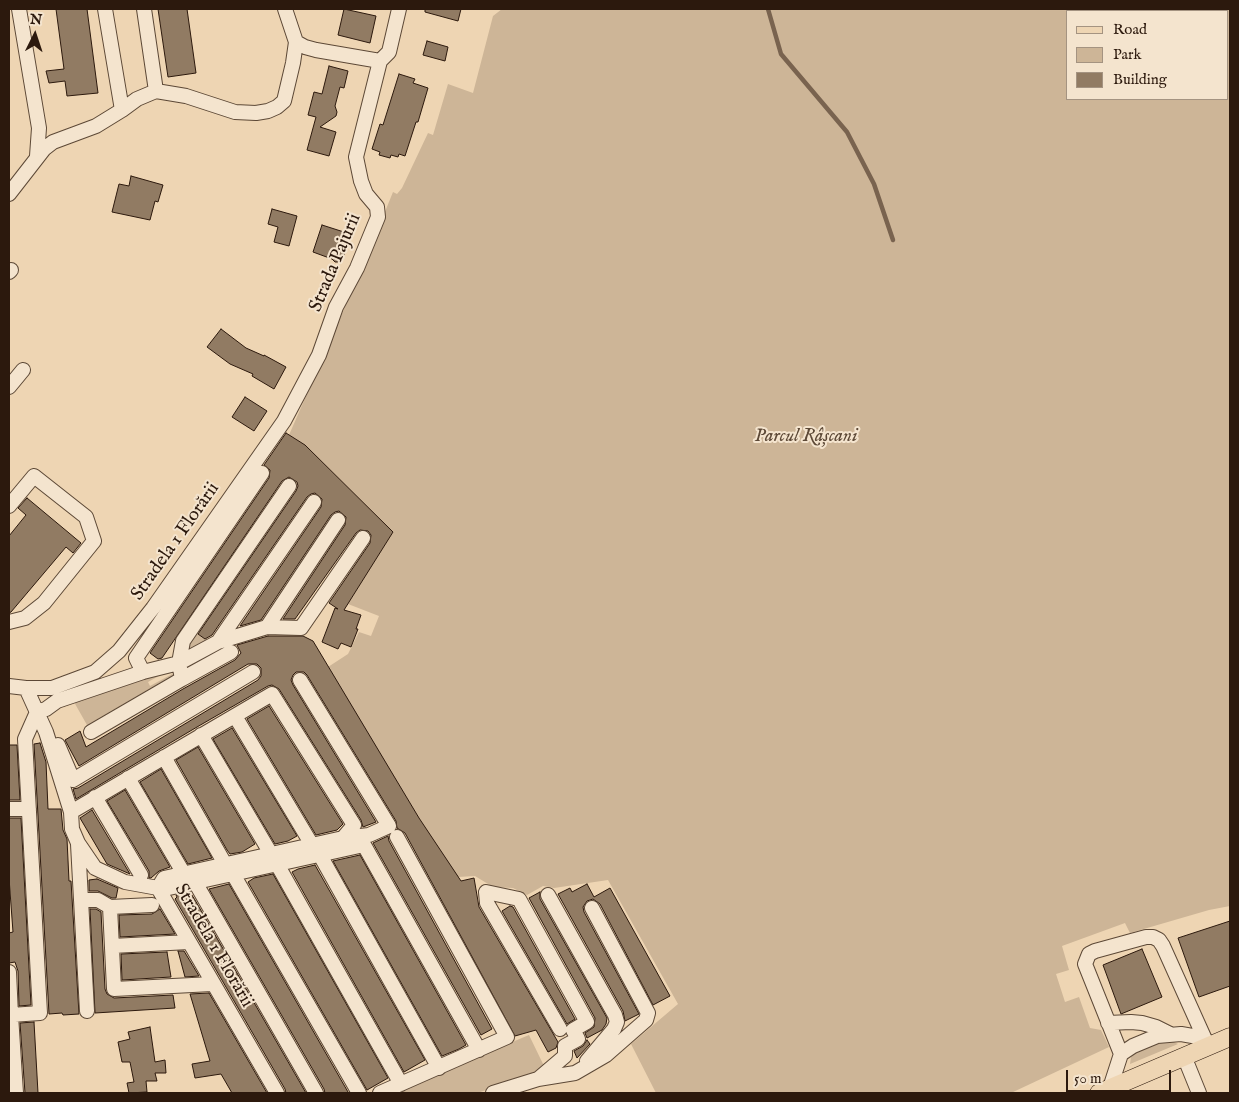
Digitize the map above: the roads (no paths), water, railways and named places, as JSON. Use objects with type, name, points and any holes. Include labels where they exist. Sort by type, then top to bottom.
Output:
[{"type":"main road","points":[[1104,1091],[1184,1056],[1206,1042],[1230,1037]]},
{"type":"street","points":[[19,9],[39,128],[38,156]]},
{"type":"street","points":[[105,9],[122,110]]},
{"type":"street","points":[[144,9],[156,91]]},
{"type":"street","points":[[9,194],[38,156],[53,142],[96,126],[137,99],[156,91],[186,96],[236,112],[256,113],[278,107],[284,101],[296,42],[285,9]]},
{"type":"street","name":"Strada Pajurii","points":[[269,442],[284,421],[319,355],[336,307],[357,268],[376,222],[377,208],[366,194],[356,157],[380,61],[389,52],[399,9]]},
{"type":"street","points":[[296,42],[304,47],[316,50],[380,61]]},
{"type":"street","points":[[9,387],[23,370]]},
{"type":"street","name":"Stradela 1 Florării","points":[[9,686],[52,688],[95,672],[119,651],[153,608],[269,442]]},
{"type":"street","points":[[143,672],[136,658],[262,472]]},
{"type":"street","points":[[9,506],[34,476],[86,517],[94,541],[44,603],[25,618],[9,622]]},
{"type":"street","points":[[182,679],[179,663],[183,641],[288,486]]},
{"type":"street","points":[[218,642],[314,502]]},
{"type":"street","points":[[267,627],[338,520]]},
{"type":"street","points":[[11,1015],[40,1013],[25,739],[42,710],[57,701],[143,672],[179,663],[218,642],[267,627],[300,628],[363,538]]},
{"type":"street","points":[[90,732],[231,652]]},
{"type":"street","points":[[42,710],[73,780],[253,672]]},
{"type":"street","points":[[300,680],[389,826],[370,835],[343,838],[316,850]]},
{"type":"street","name":"Stradela 1 Florării","points":[[26,688],[42,710],[46,732],[71,812],[72,829],[78,843],[95,868],[125,882],[159,889],[212,984],[277,1093]]},
{"type":"street","points":[[71,812],[272,694],[354,825],[343,838]]},
{"type":"street","points":[[235,716],[316,850],[439,1068]]},
{"type":"street","points":[[201,735],[274,859],[401,1084]]},
{"type":"street","points":[[164,756],[359,1093]]},
{"type":"street","points":[[128,778],[184,874]]},
{"type":"street","points":[[95,797],[141,875]]},
{"type":"street","points":[[9,810],[29,809]]},
{"type":"street","points":[[380,1093],[507,1038],[397,837]]},
{"type":"street","points":[[78,843],[87,1011]]},
{"type":"street","points":[[159,889],[164,878],[229,869],[316,850],[364,845],[479,1050]]},
{"type":"street","points":[[159,889],[195,882],[229,869]]},
{"type":"street","points":[[195,882],[316,1093]]},
{"type":"street","points":[[538,1079],[565,1056],[565,1046],[578,1039],[573,1030],[587,1022],[518,899],[486,892],[487,903],[560,1030]]},
{"type":"street","points":[[548,895],[615,1015],[617,1022],[614,1029],[596,1051],[575,1073]]},
{"type":"street","points":[[81,900],[98,900],[110,906],[152,905]]},
{"type":"street","points":[[110,906],[114,989],[212,984]]},
{"type":"street","points":[[493,1093],[538,1079],[575,1073],[606,1055],[646,1020],[648,1013],[592,908]]},
{"type":"street","points":[[1121,1054],[1087,968],[1086,959],[1094,951],[1146,937],[1153,937],[1159,940],[1163,946],[1206,1042]]},
{"type":"street","points":[[112,946],[189,942]]},
{"type":"street","points":[[9,972],[16,1093]]},
{"type":"street","points":[[1108,1023],[1142,1023],[1170,1034],[1206,1042]]},
{"type":"street","points":[[1104,1091],[1121,1054],[1143,1041],[1170,1034]]},
{"type":"street","points":[[1184,1056],[1197,1088],[1211,1093]]},
{"type":"waterway","points":[[768,9],[781,54],[847,132],[874,184],[893,240]]},
{"type":"park label","name":"Parcul Râșcani","points":[[806,437]]}]
